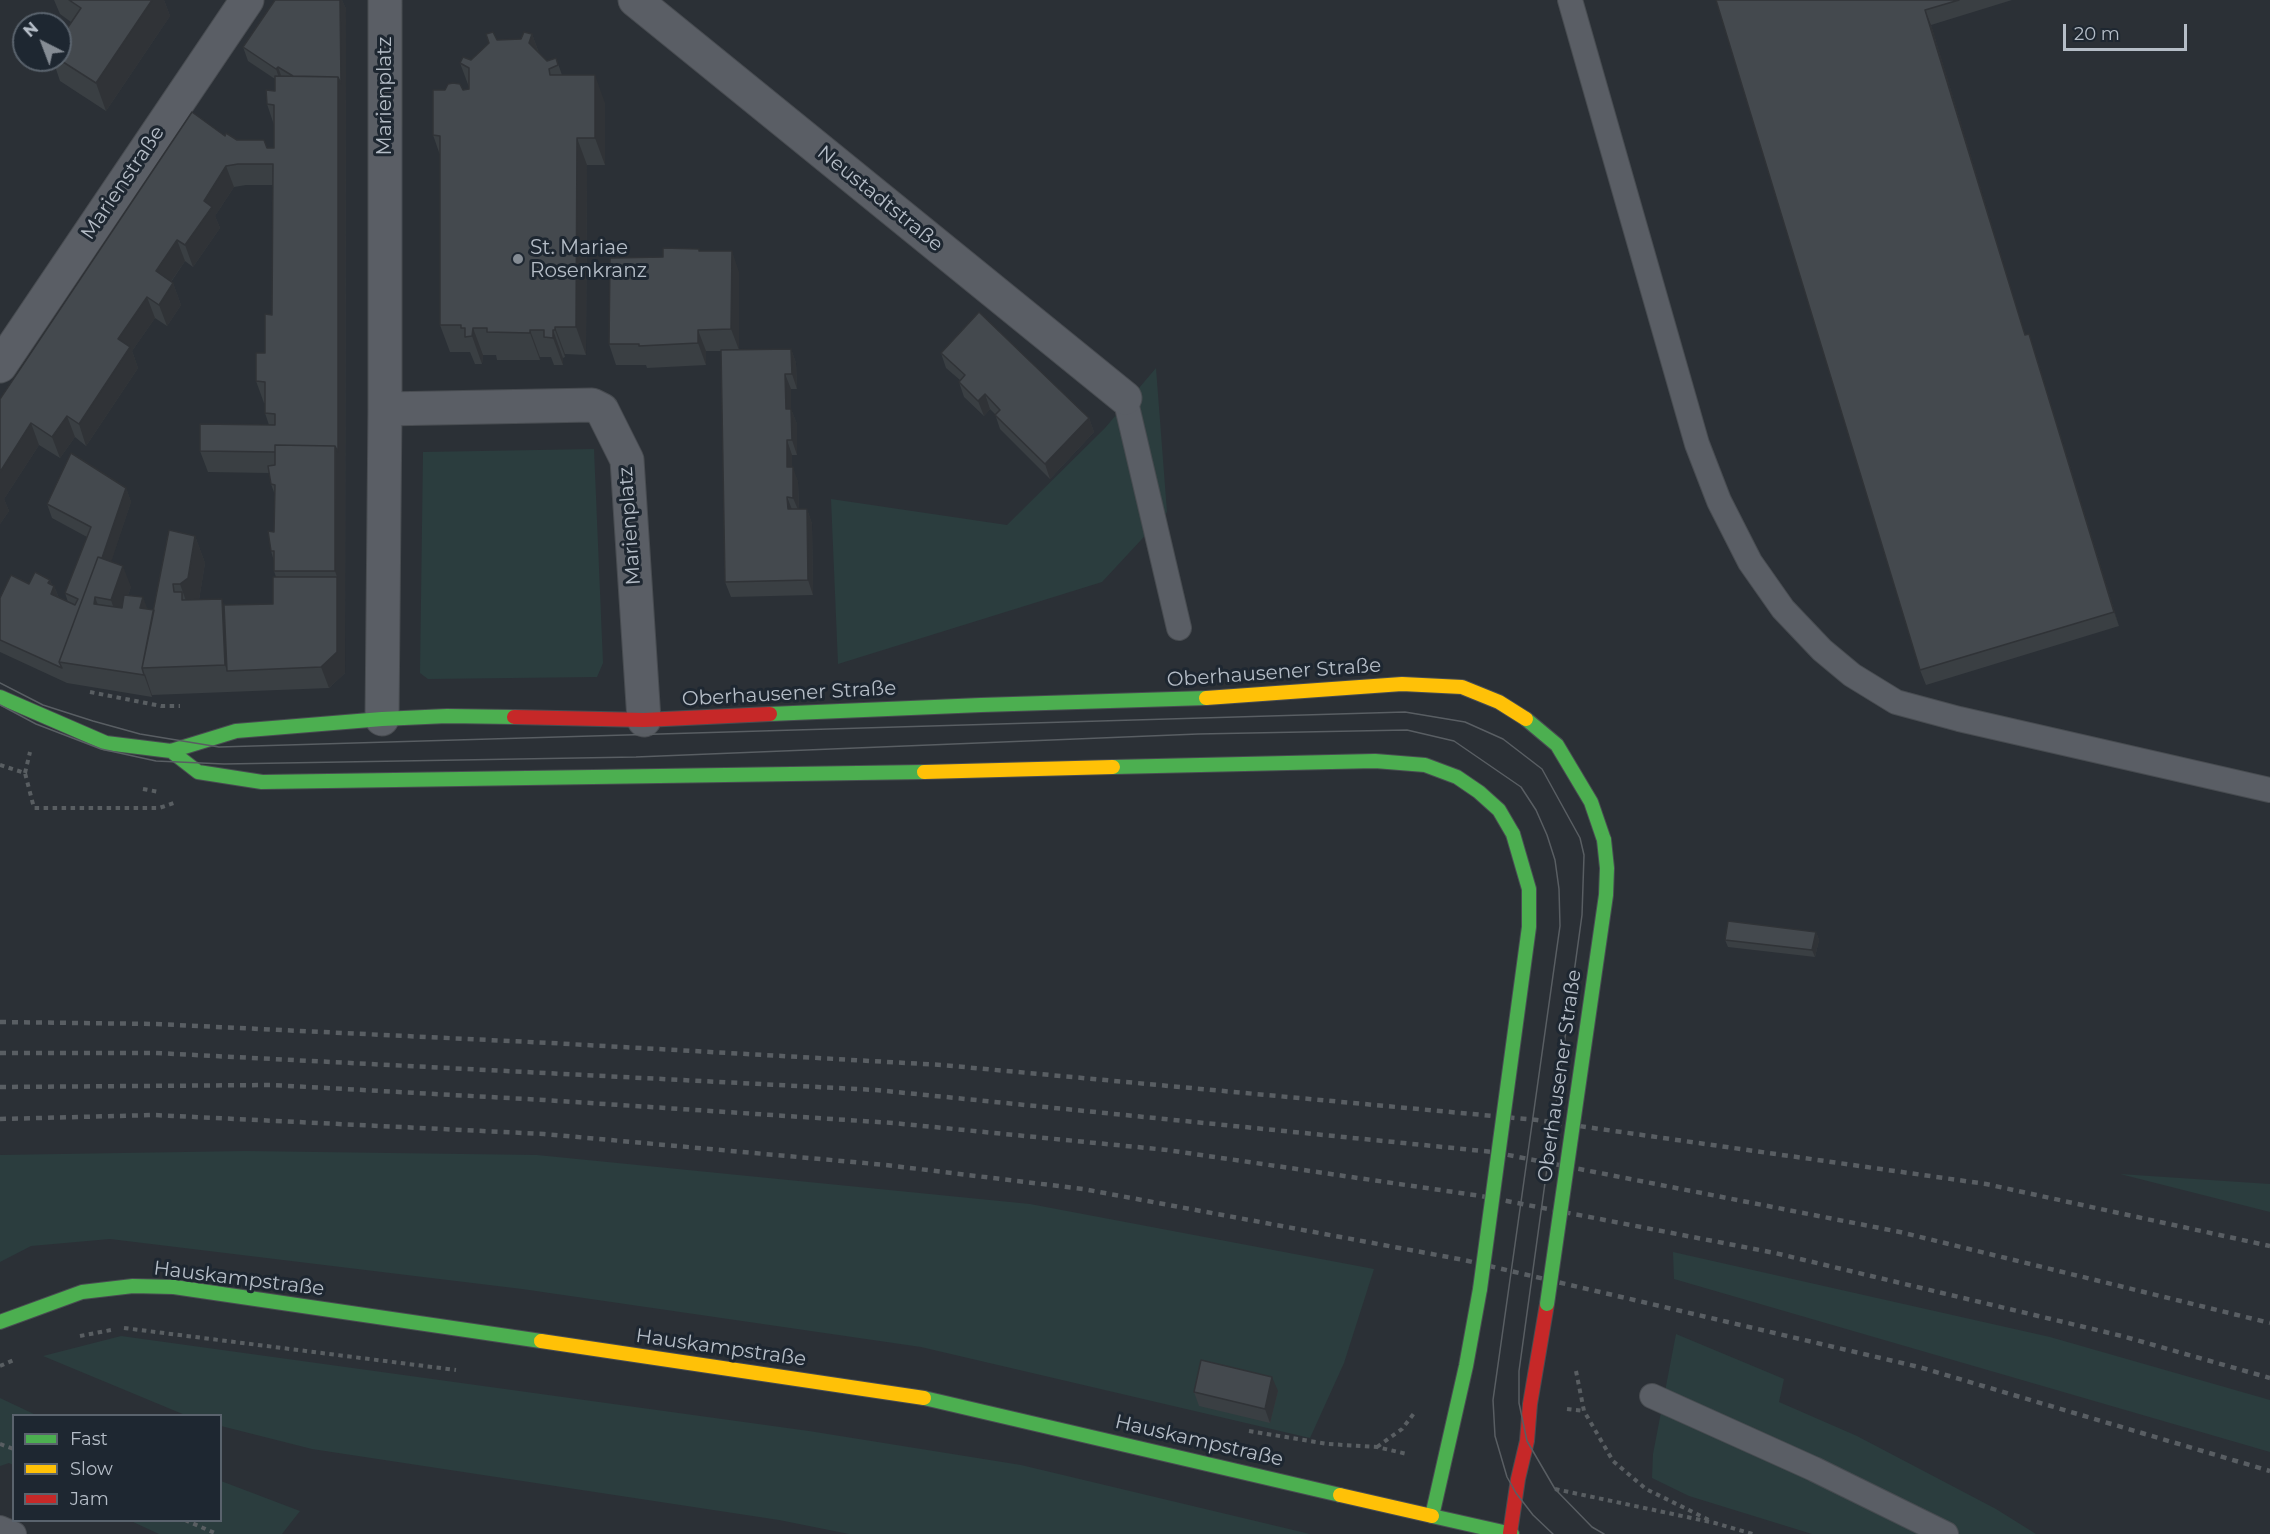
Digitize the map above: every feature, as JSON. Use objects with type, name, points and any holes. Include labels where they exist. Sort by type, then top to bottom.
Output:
[{"type":"main road","name":"Oberhausener Straße","points":[[3,702],[106,743],[171,751],[236,731],[382,719],[447,717],[644,720],[981,705],[1196,699],[1402,684],[1462,687],[1498,702],[1525,718],[1557,745],[1591,802],[1604,840],[1607,868],[1606,895],[1530,1404],[1527,1442],[1518,1479],[1511,1534],[1432,1516]]},
{"type":"main road","points":[[171,751],[198,772],[262,782],[795,775],[1385,762],[1425,765],[1457,777],[1499,810],[1513,834],[1529,890],[1529,927],[1480,1289],[1466,1366],[1432,1516]]},
{"type":"main road","name":"Hauskampstraße","points":[[5,1319],[82,1292],[133,1286],[174,1287],[933,1399],[1432,1516]]},
{"type":"street","name":"Marienstraße","points":[[0,366],[247,0]]},
{"type":"street","name":"Marienplatz","points":[[382,719],[385,0]]},
{"type":"street","name":"Neustadtstraße","points":[[635,0],[1125,398]]},
{"type":"street","name":"Marienplatz","points":[[385,409],[592,405],[602,410],[627,460],[644,720]]},
{"type":"lane","points":[[1570,0],[1697,444],[1719,501],[1750,562],[1784,609],[1822,650],[1852,675],[1896,702],[1959,719],[2270,790]]},
{"type":"lane","points":[[1125,398],[1179,628]]},
{"type":"lane","points":[[1652,1395],[1814,1469],[1946,1534]]},
{"type":"lane","points":[[0,1528],[14,1534]]},
{"type":"path","points":[[0,765],[25,773],[34,808],[159,808],[178,802]]},
{"type":"path","points":[[70,1338],[124,1328],[467,1372]]},
{"type":"path","points":[[1575,1365],[1584,1411],[1613,1461],[1646,1489],[1715,1523],[1753,1534]]},
{"type":"path","points":[[187,1522],[217,1534]]},
{"type":"shaded area","points":[[1156,368],[1167,512],[1102,582],[838,664],[831,499],[1007,525],[1105,428]]},
{"type":"shaded area","points":[[594,449],[603,663],[597,677],[428,679],[420,673],[423,452]]},
{"type":"shaded area","points":[[245,1151],[537,1155],[1030,1204],[1374,1269],[1344,1363],[1310,1438],[921,1347],[522,1289],[110,1239],[31,1246],[0,1262],[0,1155]]},
{"type":"shaded area","points":[[2120,1174],[2270,1184],[2270,1212]]},
{"type":"shaded area","points":[[1673,1252],[2050,1337],[2270,1400],[2270,1452],[1674,1279]]},
{"type":"shaded area","points":[[1676,1334],[1784,1379],[1779,1402],[1857,1436],[1996,1509],[2036,1534],[1812,1534],[1689,1496],[1652,1478],[1653,1454]]},
{"type":"shaded area","points":[[121,1336],[809,1431],[1021,1465],[1310,1534],[849,1534],[779,1520],[312,1449],[222,1426],[222,1414],[183,1414],[43,1356]]},
{"type":"shaded area","points":[[0,1398],[34,1414],[12,1414],[12,1464],[9,1463],[0,1466]]},
{"type":"shaded area","points":[[222,1481],[300,1511],[282,1534],[159,1534],[133,1522],[222,1522]]},
{"type":"building","points":[[69,0],[152,0],[96,83],[72,68],[72,21],[81,8]]},
{"type":"building","points":[[275,0],[340,0],[341,84],[338,77],[293,76],[278,67],[276,69],[243,47]]},
{"type":"building","points":[[1716,0],[1959,0],[1925,10],[2025,335],[2029,334],[2114,612],[1920,670]]},
{"type":"building","name":"St. Mariae Rosenkranz","points":[[493,32],[497,40],[521,39],[524,32],[532,34],[529,43],[547,61],[556,58],[558,65],[549,69],[550,75],[595,75],[595,138],[577,138],[576,327],[555,327],[553,338],[544,337],[544,330],[530,330],[530,333],[487,332],[487,328],[473,328],[472,336],[465,337],[465,328],[461,328],[461,325],[440,325],[440,136],[433,135],[433,90],[445,90],[448,84],[453,83],[460,84],[463,90],[469,89],[469,68],[460,63],[463,57],[471,60],[489,43],[486,34]]},
{"type":"building","points":[[275,76],[338,77],[338,452],[335,446],[275,445],[275,452],[200,451],[200,424],[275,425],[275,414],[265,413],[265,382],[256,381],[256,353],[265,353],[265,314],[272,315],[273,164],[238,164],[226,166],[204,201],[212,207],[185,245],[177,240],[156,271],[173,283],[159,305],[147,297],[118,339],[130,347],[79,424],[67,416],[52,437],[31,423],[0,472],[0,399],[192,112],[225,136],[226,133],[237,140],[264,140],[267,148],[274,148],[274,105],[267,104],[266,90],[275,91]]},
{"type":"building","points":[[663,248],[732,251],[731,329],[698,330],[698,343],[639,346],[639,344],[609,344],[610,258],[663,257]]},
{"type":"building","points":[[979,312],[1089,418],[1045,464],[995,415],[1000,410],[985,394],[978,401],[959,382],[965,375],[941,353]]},
{"type":"building","points":[[791,349],[792,374],[785,374],[786,409],[791,409],[792,440],[787,440],[787,467],[793,467],[793,498],[787,497],[788,509],[807,509],[808,580],[725,582],[721,350]]},
{"type":"building","points":[[275,445],[335,446],[335,571],[274,571],[274,551],[271,551],[268,531],[274,532],[275,485],[271,484],[268,466],[275,465]]},
{"type":"building","points":[[71,453],[126,488],[102,558],[98,557],[59,662],[62,668],[0,640],[0,598],[11,575],[29,584],[35,572],[50,580],[48,583],[54,586],[51,594],[75,605],[78,599],[65,593],[91,527],[47,504]]},
{"type":"building","points":[[169,530],[195,536],[188,578],[180,584],[173,584],[174,592],[182,592],[182,600],[222,599],[225,665],[142,668]]},
{"type":"building","points":[[98,557],[123,566],[111,600],[95,597],[94,604],[122,608],[124,595],[143,597],[140,608],[154,610],[142,668],[144,675],[59,662]]},
{"type":"building","points":[[273,577],[337,577],[337,652],[321,667],[227,671],[224,605],[273,604]]},
{"type":"building","points":[[1728,921],[1816,932],[1812,950],[1725,940]]},
{"type":"building","points":[[1201,1360],[1272,1377],[1265,1409],[1194,1392]]},
{"type":"tram line","points":[[0,683],[43,705],[93,721],[140,734],[219,747],[1405,712],[1465,722],[1503,739],[1542,769],[1580,838],[1584,855],[1582,915],[1519,1371],[1519,1403],[1527,1441],[1555,1489],[1592,1527],[1604,1534]]},
{"type":"tram line","points":[[0,705],[36,724],[101,749],[156,761],[224,764],[636,757],[1198,734],[1407,730],[1454,741],[1521,787],[1536,810],[1547,835],[1555,860],[1559,889],[1560,926],[1493,1400],[1495,1436],[1507,1477],[1533,1515],[1553,1534]]},
{"type":"railway","points":[[0,1022],[156,1024],[942,1065],[1537,1120],[1986,1184],[2270,1246]]},
{"type":"railway","points":[[0,1053],[156,1053],[876,1090],[1493,1152],[1900,1232],[2270,1323]]},
{"type":"railway","points":[[0,1087],[272,1085],[893,1123],[1167,1150],[1481,1196],[1775,1253],[2122,1336],[2270,1378]]},
{"type":"railway","points":[[0,1119],[154,1115],[544,1134],[886,1165],[1083,1189],[1464,1260],[1919,1367],[2270,1471]]},
{"type":"traffic: fast","points":[[0,697],[106,743],[171,751],[236,731],[382,719],[447,716],[514,717]]},
{"type":"traffic: fast","points":[[770,714],[1206,698]]},
{"type":"traffic: fast","points":[[1526,719],[1557,745],[1591,802],[1604,840]]},
{"type":"traffic: fast","points":[[171,751],[198,772],[262,782],[924,772]]},
{"type":"traffic: fast","points":[[1113,767],[1375,761],[1425,765],[1457,777],[1479,792],[1499,810],[1513,834]]},
{"type":"traffic: fast","points":[[1480,1289],[1529,927],[1529,889],[1513,834]]},
{"type":"traffic: fast","points":[[1547,1304],[1606,895],[1607,868],[1604,840]]},
{"type":"traffic: fast","points":[[0,1322],[82,1292],[133,1286],[174,1287],[541,1341]]},
{"type":"traffic: fast","points":[[1480,1289],[1466,1366],[1432,1516],[1512,1534]]},
{"type":"traffic: fast","points":[[924,1398],[1340,1495]]},
{"type":"traffic: slow","points":[[1206,698],[1402,684],[1462,687],[1499,702],[1526,719]]},
{"type":"traffic: slow","points":[[924,772],[1113,767]]},
{"type":"traffic: slow","points":[[541,1341],[924,1398]]},
{"type":"traffic: slow","points":[[1340,1495],[1432,1516]]},
{"type":"traffic: jam","points":[[514,717],[644,720],[770,714]]},
{"type":"traffic: jam","points":[[1510,1533],[1518,1479],[1527,1441],[1530,1404],[1547,1304]]},
{"type":"place","name":"St. Mariae Rosenkranz","points":[[518,259]]}]
